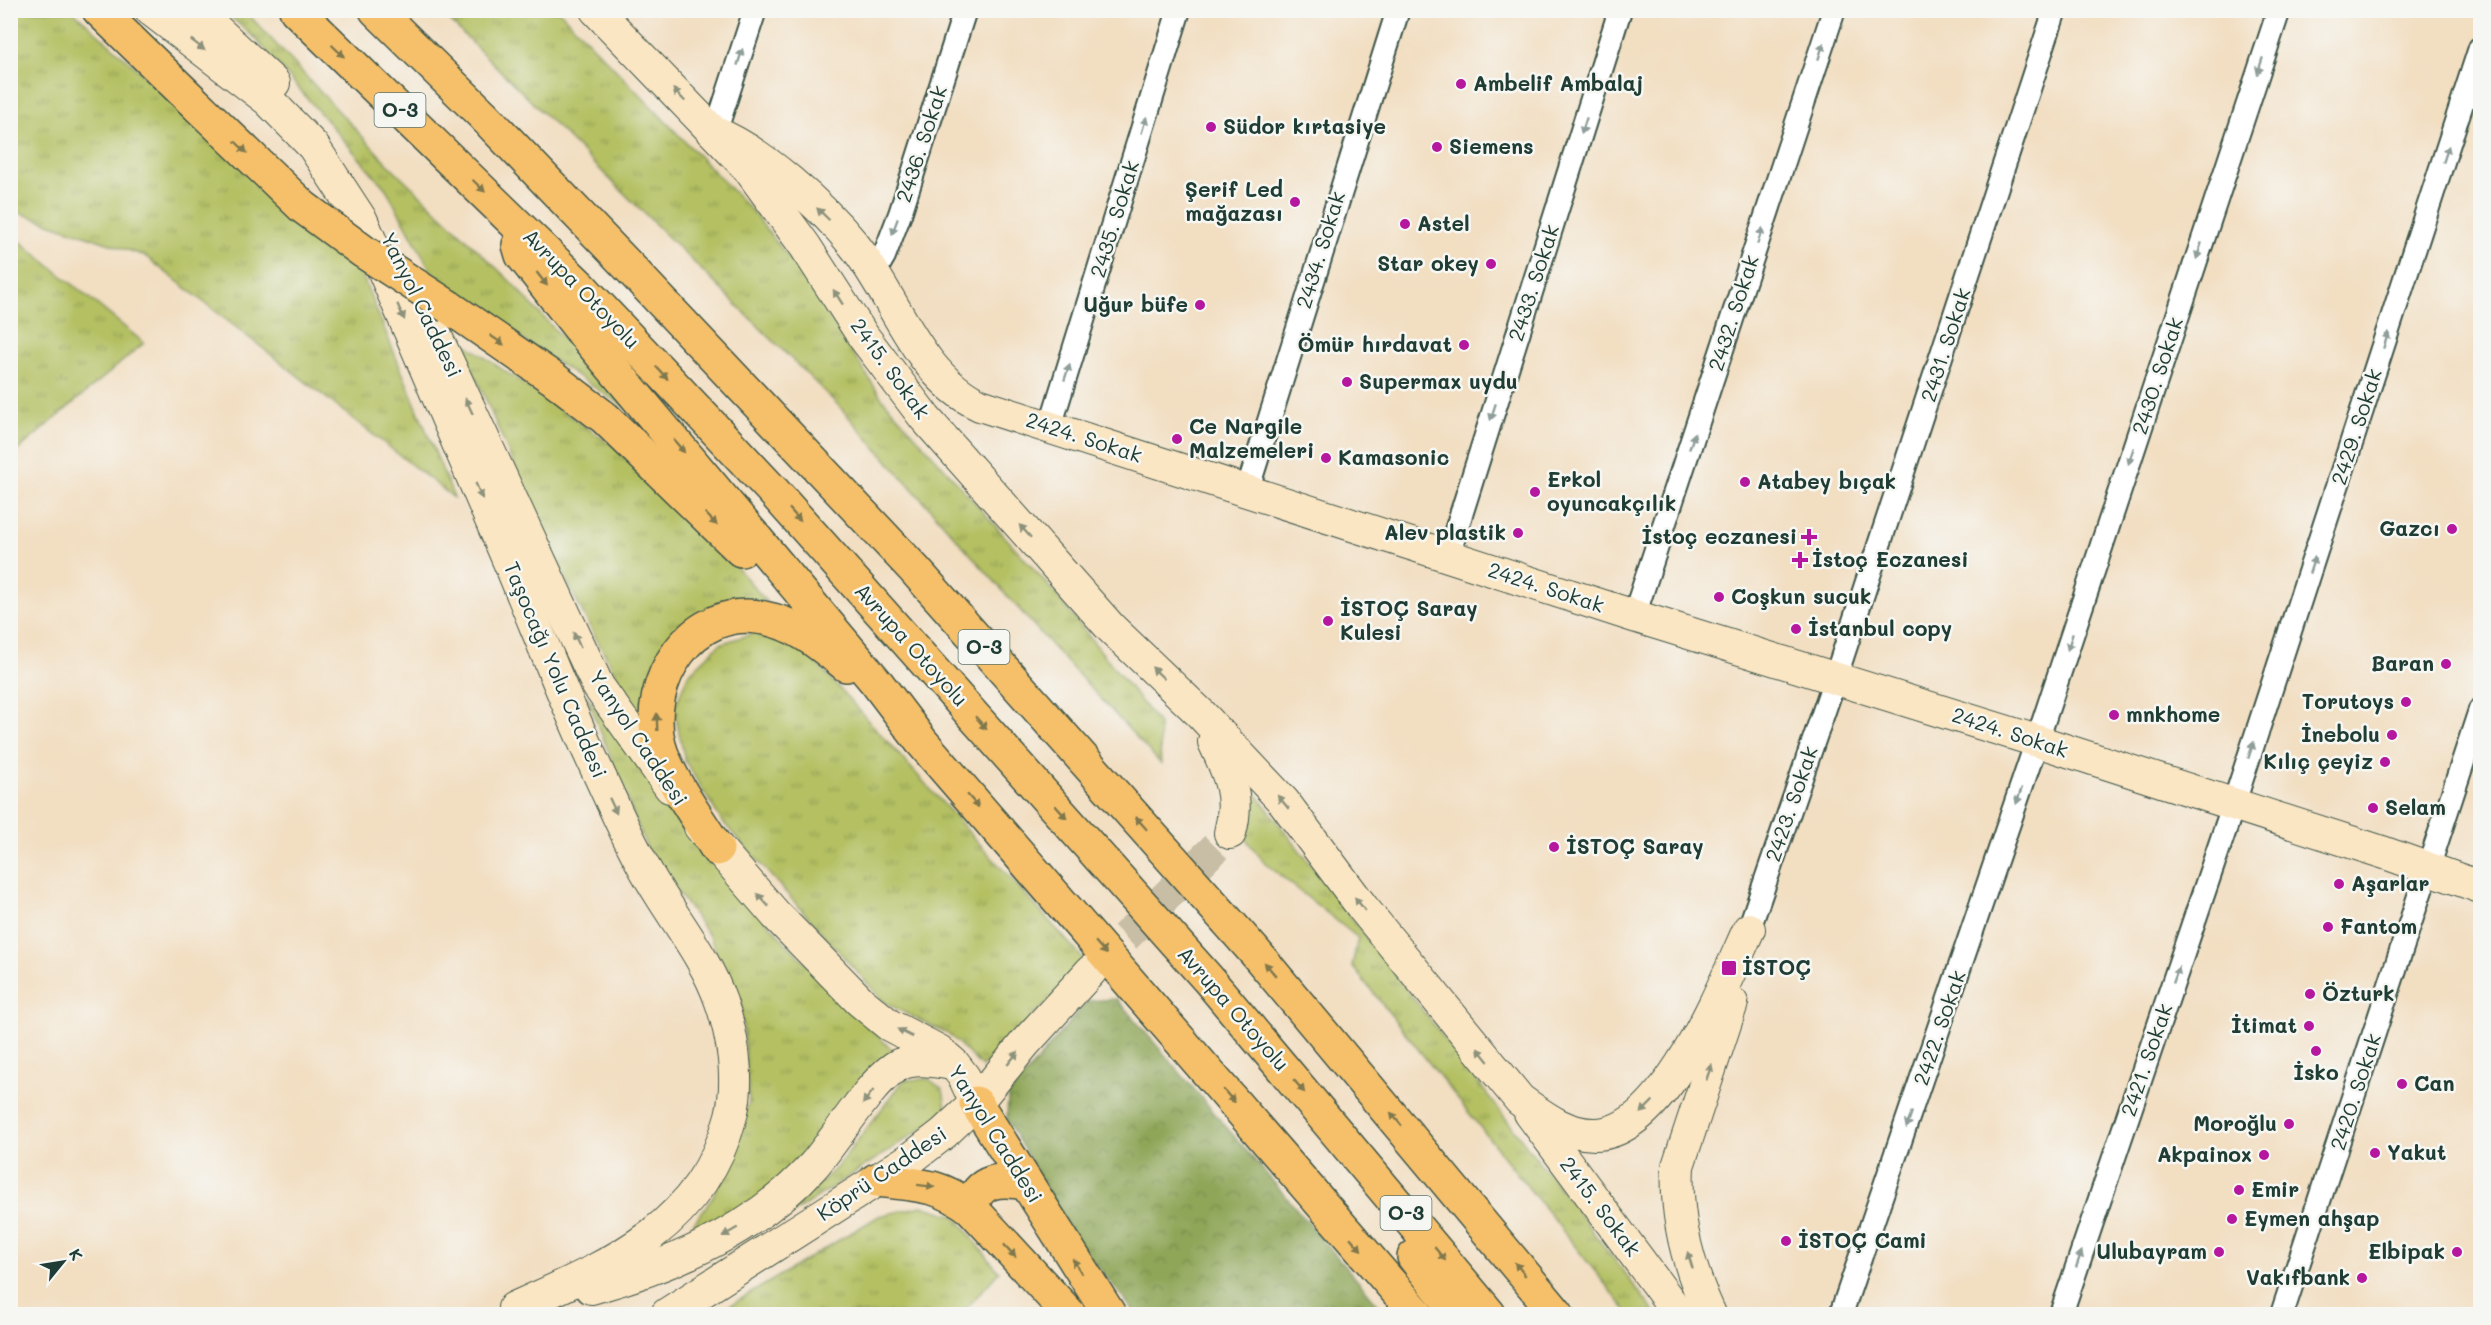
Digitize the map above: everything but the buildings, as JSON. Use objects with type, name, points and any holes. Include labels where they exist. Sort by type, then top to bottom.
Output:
[{"type":"main road","points":[[99,10],[303,207],[364,252],[554,379],[605,418],[700,508],[846,665],[921,741],[1417,1314]]},
{"type":"main road","name":"Taşocağı Yolu Caddesi","points":[[151,10],[268,100],[313,146],[362,221],[595,766],[656,888],[705,964],[723,1005],[735,1065],[732,1113],[717,1158],[692,1198],[663,1226],[630,1251],[574,1282],[507,1311]]},
{"type":"main road","name":"Yanyol Caddesi","points":[[195,10],[253,61],[333,144],[371,203],[411,282],[598,686],[636,743],[717,849],[776,915],[860,1001],[890,1025],[939,1051],[954,1064],[964,1077],[976,1103],[1110,1314]]},
{"type":"main road","name":"Avrupa Otoyolu","points":[[296,10],[581,287],[773,490],[1126,886],[1322,1112],[1489,1314]]},
{"type":"main road","name":"O-3","points":[[376,10],[483,115],[914,569],[1254,951],[1557,1314]]},
{"type":"main road","name":"2415. Sokak","points":[[596,10],[749,169],[805,246],[864,336],[925,418],[1111,628],[1201,714],[1284,802],[1363,908],[1520,1100],[1679,1314]]},
{"type":"main road","name":"2424. Sokak","points":[[716,133],[744,147],[799,190],[854,245],[927,357],[963,397],[1050,428],[1635,616],[2037,741],[2429,868],[2481,887]]},
{"type":"main road","points":[[504,210],[522,255],[585,335],[878,682],[921,741]]},
{"type":"main road","points":[[717,849],[659,747],[656,724],[657,694],[674,657],[689,639],[707,626],[747,615],[783,623],[802,632],[846,665]]},
{"type":"main road","points":[[1201,714],[1232,780],[1235,814],[1230,833]]},
{"type":"main road","points":[[1520,1100],[1552,1123],[1594,1134],[1613,1132],[1634,1120],[1658,1096],[1694,1045],[1749,929]]},
{"type":"main road","points":[[1710,1314],[1679,1225],[1678,1166],[1741,977],[1749,929]]},
{"type":"main road","name":"Köprü Caddesi","points":[[667,1314],[876,1180],[944,1133],[976,1103],[1025,1043],[1091,971]]},
{"type":"main road","name":"Köprü Caddesi","points":[[507,1311],[603,1285],[667,1263],[730,1233],[764,1211],[813,1166],[879,1082],[896,1066],[921,1059],[954,1064]]},
{"type":"main road","points":[[1322,1112],[1339,1149],[1367,1195],[1459,1314]]},
{"type":"main road","points":[[971,1208],[973,1198],[982,1188],[1000,1179],[1026,1183]]},
{"type":"main road","points":[[876,1180],[935,1186],[956,1196],[971,1208],[1069,1314]]},
{"type":"street","points":[[716,133],[755,10]]},
{"type":"street","name":"2436. Sokak","points":[[873,275],[884,256],[900,214],[965,10]]},
{"type":"street","name":"2435. Sokak","points":[[1050,428],[1179,10]]},
{"type":"street","name":"2434. Sokak","points":[[1247,491],[1398,10]]},
{"type":"street","name":"2433. Sokak","points":[[1448,555],[1620,10]]},
{"type":"street","name":"2432. Sokak","points":[[1635,616],[1834,10]]},
{"type":"street","name":"2431. Sokak","points":[[1835,678],[2055,10]]},
{"type":"street","name":"2430. Sokak","points":[[2037,741],[2279,10]]},
{"type":"street","name":"2429. Sokak","points":[[2233,806],[2481,48]]},
{"type":"street","name":"2423. Sokak","points":[[1749,929],[1835,678]]},
{"type":"street","name":"2420. Sokak","points":[[2282,1314],[2481,710]]},
{"type":"street","name":"2422. Sokak","points":[[1841,1314],[2037,741]]},
{"type":"street","name":"2421. Sokak","points":[[2061,1314],[2233,806]]},
{"type":"green space","points":[[11,11],[73,11],[360,270],[454,498],[145,256],[11,210]]},
{"type":"green space","points":[[224,11],[245,11],[387,163],[510,281],[630,411],[437,282],[386,189],[255,38]]},
{"type":"green space","points":[[440,11],[559,11],[752,211],[806,280],[881,397],[1048,585],[1159,724],[1161,764],[1050,644],[839,406]]},
{"type":"green space","points":[[10,233],[144,343],[11,456],[10,456]]},
{"type":"green space","points":[[460,340],[622,452],[709,535],[766,601],[741,601],[659,661],[640,713],[614,670],[565,578]]},
{"type":"green space","points":[[763,630],[803,648],[1087,963],[982,1067],[950,1035],[885,1003],[721,820],[685,761],[674,709],[688,675],[720,644]]},
{"type":"green space","points":[[586,695],[681,825],[786,943],[893,1051],[791,1174],[744,1213],[679,1243],[713,1197],[749,1102],[743,1023],[710,937],[648,851]]},
{"type":"green space","points":[[1254,791],[1656,1314],[1629,1314],[1352,966],[1358,938],[1265,863],[1244,837],[1252,822]]},
{"type":"green space","points":[[1117,999],[1386,1314],[1136,1314],[1075,1238],[1007,1120],[1008,1096],[1087,1001]]},
{"type":"green space","points":[[929,1079],[943,1090],[946,1107],[934,1121],[779,1222],[837,1167],[904,1080]]},
{"type":"green space","points":[[922,1206],[955,1216],[999,1272],[961,1314],[716,1314],[879,1216]]},
{"type":"tunnel","points":[[1091,971],[1230,833]]},
{"type":"place","name":"Ambelif Ambalaj","points":[[1461,84]]},
{"type":"place","name":"Südor kırtasiye","points":[[1211,127]]},
{"type":"place","name":"Siemens","points":[[1437,147]]},
{"type":"place","name":"Şerif Led mağazası","points":[[1295,202]]},
{"type":"place","name":"Astel","points":[[1405,224]]},
{"type":"place","name":"Star okey","points":[[1491,264]]},
{"type":"place","name":"Uğur büfe","points":[[1200,305]]},
{"type":"place","name":"Ömür hırdavat","points":[[1464,345]]},
{"type":"place","name":"Supermax uydu","points":[[1347,382]]},
{"type":"place","name":"Ce Nargile Malzemeleri","points":[[1177,439]]},
{"type":"place","name":"Kamasonic","points":[[1326,458]]},
{"type":"place","name":"Atabey bıçak","points":[[1745,482]]},
{"type":"place","name":"Erkol oyuncakçılık","points":[[1535,492]]},
{"type":"place","name":"Gazcı","points":[[2452,529]]},
{"type":"place","name":"Alev plastik","points":[[1518,533]]},
{"type":"place","name":"İstoç eczanesi","points":[[1809,537]]},
{"type":"place","name":"İstoç Eczanesi","points":[[1800,560]]},
{"type":"place","name":"Coşkun sucuk","points":[[1719,597]]},
{"type":"place","name":"İSTOÇ Saray Kulesi","points":[[1328,621]]},
{"type":"place","name":"İstanbul copy","points":[[1796,629]]},
{"type":"place","name":"Baran","points":[[2446,664]]},
{"type":"place","name":"Torutoys","points":[[2406,702]]},
{"type":"place","name":"mnkhome","points":[[2114,715]]},
{"type":"place","name":"İnebolu","points":[[2392,735]]},
{"type":"place","name":"Kılıç çeyiz","points":[[2385,762]]},
{"type":"place","name":"Selam","points":[[2373,808]]},
{"type":"place","name":"İSTOÇ Saray","points":[[1554,847]]},
{"type":"place","name":"Aşarlar","points":[[2339,884]]},
{"type":"place","name":"Fantom","points":[[2328,927]]},
{"type":"place","name":"İSTOÇ","points":[[1729,968]]},
{"type":"place","name":"Özturk","points":[[2310,994]]},
{"type":"place","name":"İtimat","points":[[2309,1026]]},
{"type":"place","name":"İsko","points":[[2316,1051]]},
{"type":"place","name":"Can","points":[[2402,1084]]},
{"type":"place","name":"Moroğlu","points":[[2289,1124]]},
{"type":"place","name":"Yakut","points":[[2375,1153]]},
{"type":"place","name":"Akpainox","points":[[2264,1155]]},
{"type":"place","name":"Emir","points":[[2239,1190]]},
{"type":"place","name":"Eymen ahşap","points":[[2232,1219]]},
{"type":"place","name":"İSTOÇ Cami","points":[[1786,1241]]},
{"type":"place","name":"Ulubayram","points":[[2219,1252]]},
{"type":"place","name":"Elbipak","points":[[2457,1252]]},
{"type":"place","name":"Vakıfbank","points":[[2362,1278]]}]
